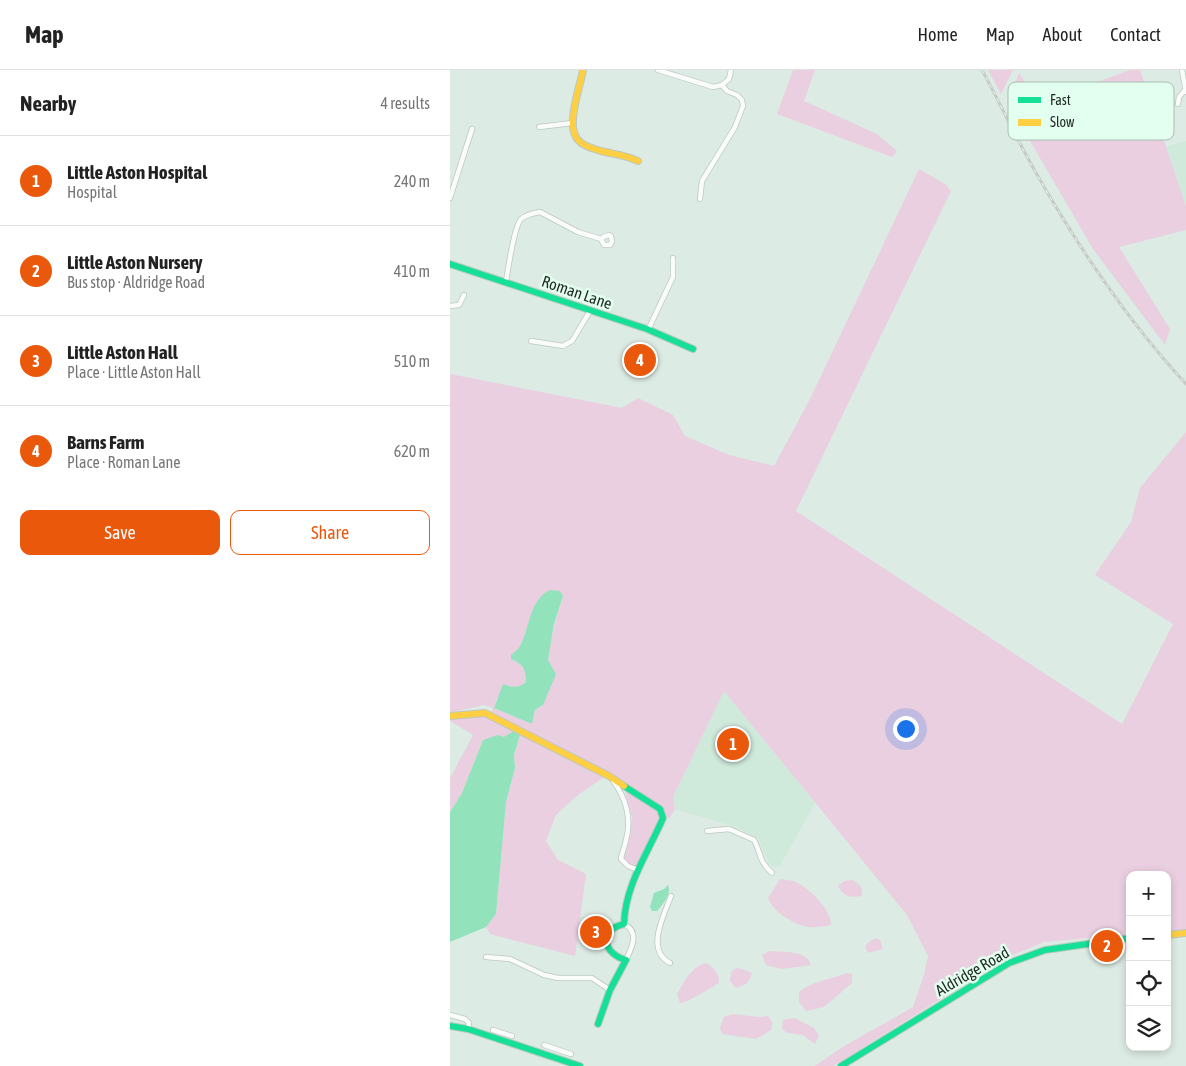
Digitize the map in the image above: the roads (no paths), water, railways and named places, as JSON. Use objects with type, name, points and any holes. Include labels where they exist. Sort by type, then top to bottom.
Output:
[{"type":"street","points":[[583,70],[572,123],[574,136],[583,145],[624,155],[638,161]]},
{"type":"street","points":[[658,70],[713,87],[722,86],[729,79],[730,70]]},
{"type":"street","points":[[1178,104],[1179,97],[1185,91],[1182,70]]},
{"type":"street","points":[[700,199],[702,181],[735,128],[743,106],[742,100],[737,95],[727,91],[722,86]]},
{"type":"street","points":[[539,127],[572,123]]},
{"type":"street","points":[[450,198],[472,129]]},
{"type":"street","points":[[506,282],[516,230],[520,220],[527,216],[540,212],[578,232],[601,239]]},
{"type":"street","points":[[648,330],[673,277],[673,258]]},
{"type":"street","name":"Roman Lane","points":[[450,264],[648,330],[693,349]]},
{"type":"street","points":[[450,306],[459,305],[464,295]]},
{"type":"street","points":[[531,341],[563,346],[572,341],[590,311]]},
{"type":"street","points":[[450,716],[485,713],[609,776],[660,809],[663,818],[638,870],[623,910],[624,924]]},
{"type":"street","points":[[609,776],[622,792],[629,820],[622,859],[628,866],[638,870]]},
{"type":"street","points":[[707,830],[728,829],[754,840],[760,860],[772,873]]},
{"type":"street","points":[[670,963],[663,959],[659,951],[658,940],[659,927],[671,896]]},
{"type":"street","points":[[598,1024],[610,990],[626,960],[632,947],[633,933],[630,927],[624,924],[612,928],[608,934],[608,943],[611,952],[615,956],[626,960]]},
{"type":"street","points":[[1171,935],[1186,933]]},
{"type":"street","name":"Aldridge Road","points":[[841,1066],[1009,963],[1045,950],[1126,938]]},
{"type":"street","points":[[486,957],[510,959],[544,976],[592,978],[610,990]]},
{"type":"street","points":[[450,1015],[469,1023],[468,1029]]},
{"type":"street","points":[[450,1026],[497,1036],[580,1066]]},
{"type":"street","points":[[493,1030],[497,1036]]},
{"type":"street","points":[[497,1036],[512,1036]]},
{"type":"street","points":[[544,1045],[568,1053],[564,1061]]},
{"type":"railway","points":[[982,70],[1008,121]]},
{"type":"railway","points":[[1018,140],[1068,227],[1104,282],[1164,360],[1186,384]]},
{"type":"place","name":"Barns Farm","points":[[640,360]]},
{"type":"place","name":"Little Aston Hospital","points":[[733,744]]},
{"type":"place","name":"Little Aston Hall","points":[[596,932]]},
{"type":"place","name":"Little Aston Nursery","points":[[1107,946]]}]
